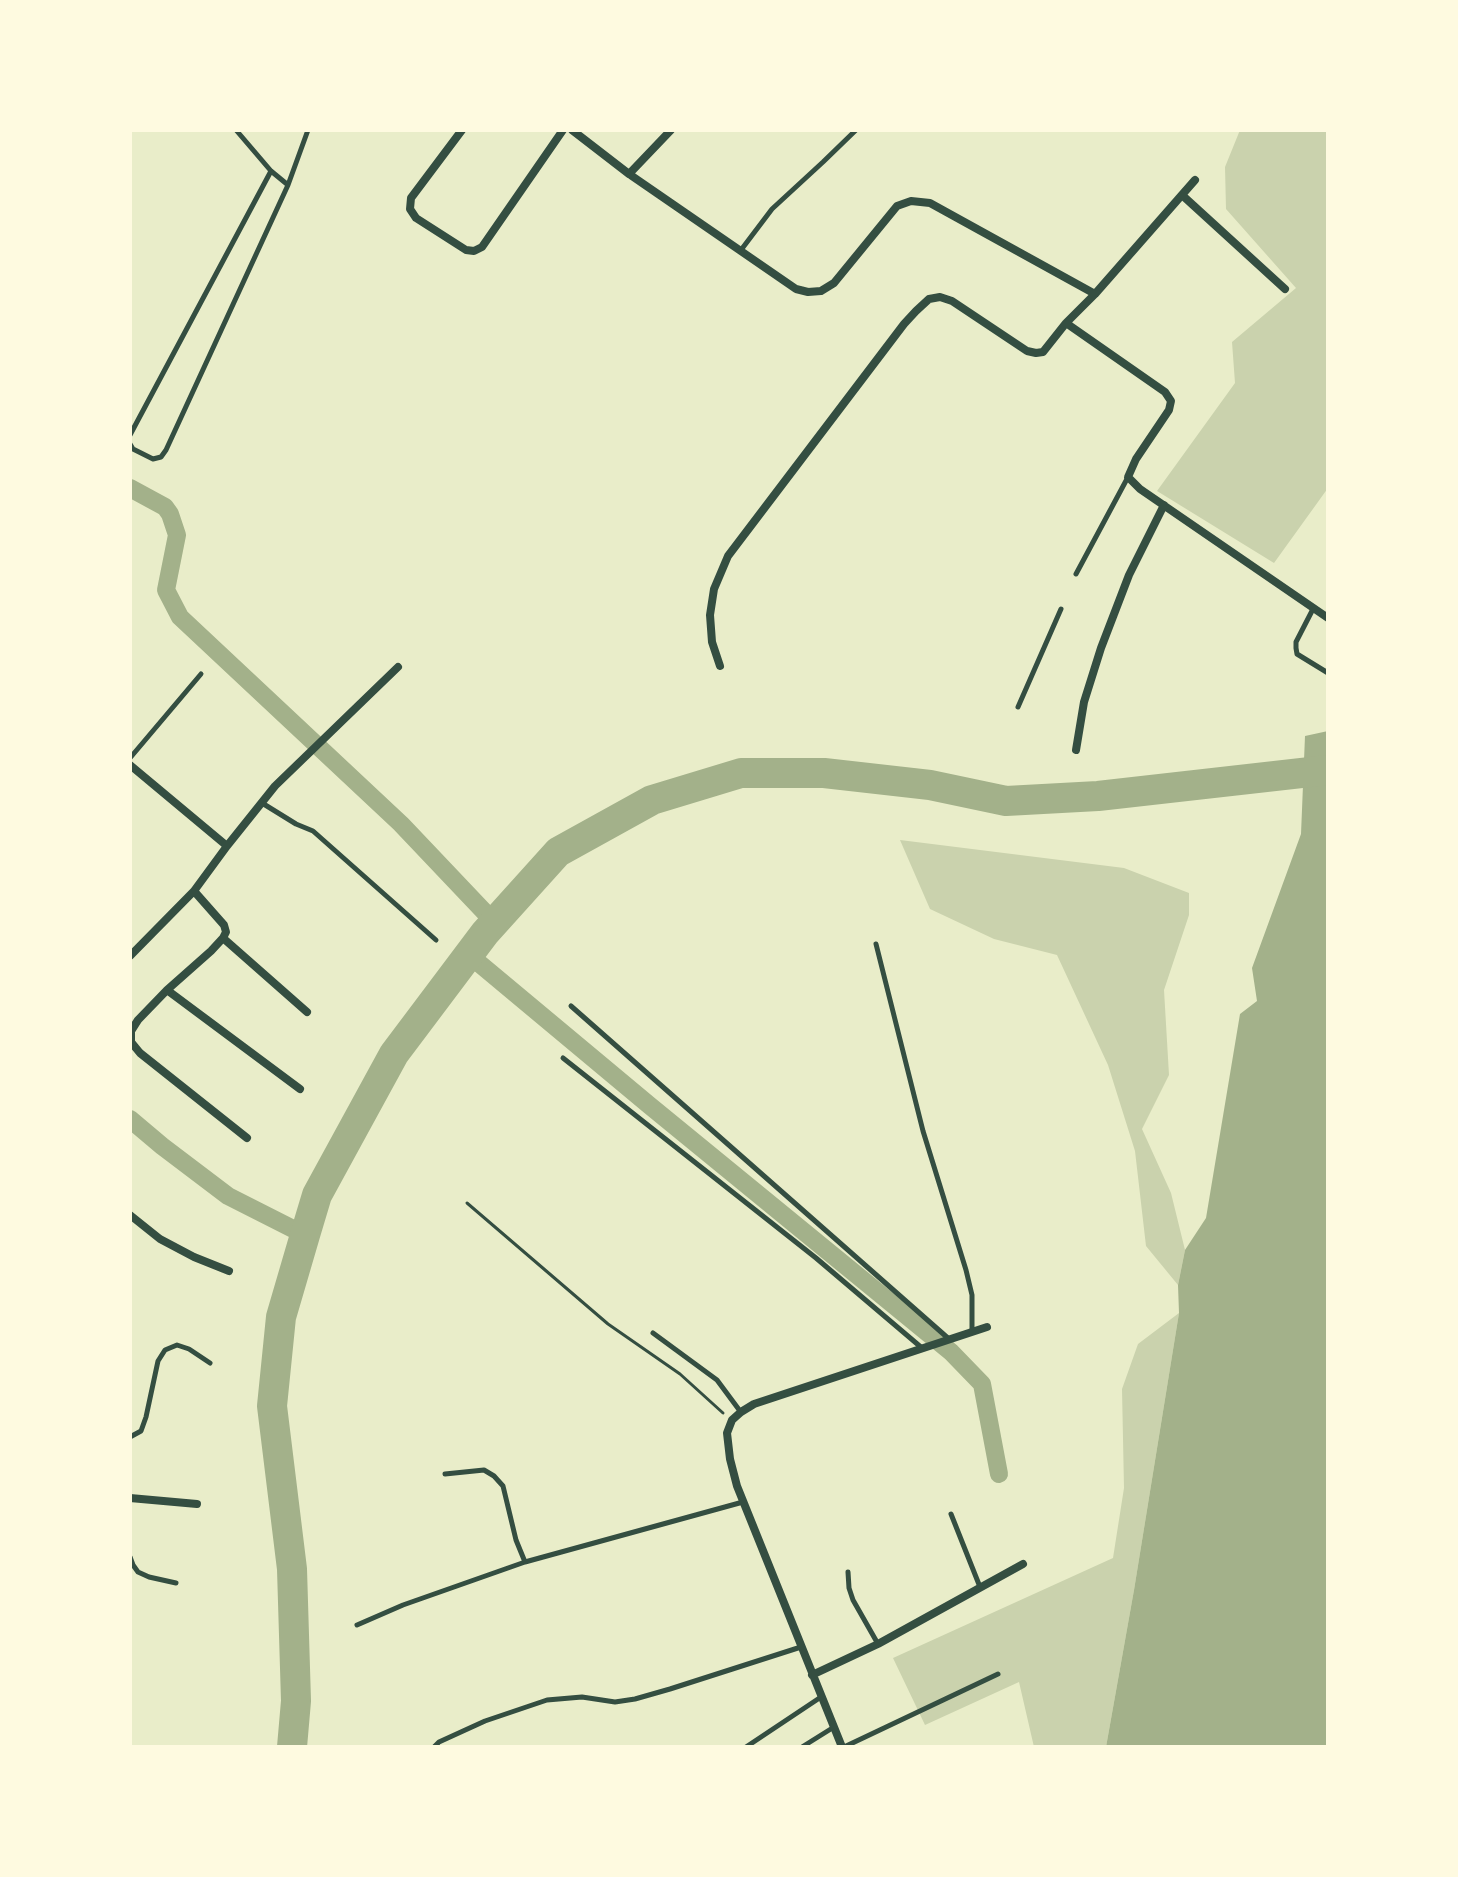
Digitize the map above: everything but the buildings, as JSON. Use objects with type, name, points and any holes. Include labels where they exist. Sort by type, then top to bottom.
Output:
[{"type":"street","points":[[462,130],[411,198],[410,209],[416,218],[466,250],[474,251],[482,247],[563,130]]},
{"type":"street","points":[[572,130],[629,174],[796,289],[821,291],[834,283],[897,206],[911,201],[930,203],[1095,294]]},
{"type":"street","points":[[629,174],[671,130]]},
{"type":"street","points":[[720,666],[712,642],[710,615],[714,589],[728,556],[916,311],[929,299],[940,297],[952,301],[1027,351],[1043,352],[1195,180]]},
{"type":"street","points":[[1182,195],[1285,289]]},
{"type":"street","points":[[1066,323],[1165,392],[1171,401],[1169,410],[1136,459],[1128,477],[1140,489],[1328,618]]},
{"type":"street","points":[[1076,750],[1084,702],[1101,648],[1129,575],[1164,505]]},
{"type":"street","points":[[130,956],[194,891],[275,786],[398,667]]},
{"type":"street","points":[[130,765],[227,846]]},
{"type":"street","points":[[194,891],[224,925],[226,932],[138,1020],[131,1031],[131,1042],[140,1053],[247,1138]]},
{"type":"street","points":[[223,938],[307,1012]]},
{"type":"street","points":[[167,990],[300,1089]]},
{"type":"street","points":[[130,1215],[160,1239],[229,1271]]},
{"type":"street","points":[[843,1747],[743,1502],[730,1459],[727,1433],[732,1420],[754,1404],[987,1327]]},
{"type":"street","points":[[130,1498],[197,1504]]},
{"type":"street","points":[[812,1675],[878,1644],[1023,1564]]},
{"type":"lane","points":[[236,130],[271,171],[288,185]]},
{"type":"lane","points":[[130,444],[133,449],[153,459],[161,457],[166,450],[288,185],[308,130]]},
{"type":"lane","points":[[741,250],[772,209],[856,130]]},
{"type":"lane","points":[[130,435],[271,171]]},
{"type":"lane","points":[[1076,574],[1128,477]]},
{"type":"lane","points":[[1314,608],[1296,642],[1297,654],[1328,673]]},
{"type":"lane","points":[[1018,707],[1061,609]]},
{"type":"lane","points":[[130,758],[201,674]]},
{"type":"lane","points":[[261,802],[313,831],[436,940]]},
{"type":"lane","points":[[876,944],[923,1131],[966,1270],[972,1295],[972,1332]]},
{"type":"lane","points":[[571,1006],[949,1339]]},
{"type":"lane","points":[[563,1058],[816,1258],[922,1348]]},
{"type":"lane","points":[[653,1333],[717,1380],[741,1412]]},
{"type":"lane","points":[[130,1437],[141,1431],[158,1361],[165,1350],[177,1345],[210,1363]]},
{"type":"lane","points":[[445,1474],[484,1470],[494,1476],[503,1486],[516,1540],[525,1562]]},
{"type":"lane","points":[[357,1625],[403,1605],[525,1562],[743,1502]]},
{"type":"lane","points":[[951,1514],[980,1587]]},
{"type":"lane","points":[[130,1557],[138,1572],[176,1583]]},
{"type":"lane","points":[[848,1572],[853,1600],[878,1644]]},
{"type":"lane","points":[[434,1747],[485,1721],[547,1700],[582,1697],[615,1702],[635,1699],[801,1647]]},
{"type":"lane","points":[[843,1747],[998,1674]]},
{"type":"lane","points":[[746,1747],[821,1697]]},
{"type":"lane","points":[[802,1747],[834,1727]]},
{"type":"path","points":[[467,1203],[608,1324],[680,1374],[732,1420]]},
{"type":"shaded area","points":[[1240,130],[1328,130],[1328,488],[1274,563],[1157,491],[1235,383],[1232,342],[1296,288],[1226,209],[1225,167]]},
{"type":"shaded area","points":[[1328,731],[1328,1747],[1106,1747],[1179,1313],[1178,1285],[1185,1250],[1206,1218],[1240,1014],[1257,1001],[1252,968],[1301,834],[1305,736]]},
{"type":"shaded area","points":[[900,840],[1124,868],[1189,893],[1189,915],[1164,990],[1169,1075],[1142,1129],[1171,1193],[1185,1250],[1178,1285],[1146,1246],[1135,1151],[1108,1065],[1057,955],[994,939],[930,909]]},
{"type":"shaded area","points":[[1179,1313],[1106,1747],[1034,1747],[1019,1682],[925,1725],[893,1658],[1113,1558],[1124,1488],[1122,1389],[1138,1344]]},
{"type":"waterway","points":[[130,488],[165,507],[170,514],[177,535],[166,590],[180,617],[401,824],[494,922]]},
{"type":"waterway","points":[[292,1747],[296,1701],[292,1569],[272,1406],[281,1317],[305,1235],[317,1195],[394,1054],[485,933],[558,852],[652,800],[741,773],[824,773],[930,785],[1006,801],[1098,796],[1328,770]]},
{"type":"waterway","points":[[468,954],[951,1352],[982,1384],[999,1474]]},
{"type":"waterway","points":[[130,1119],[228,1196],[305,1235]]}]
